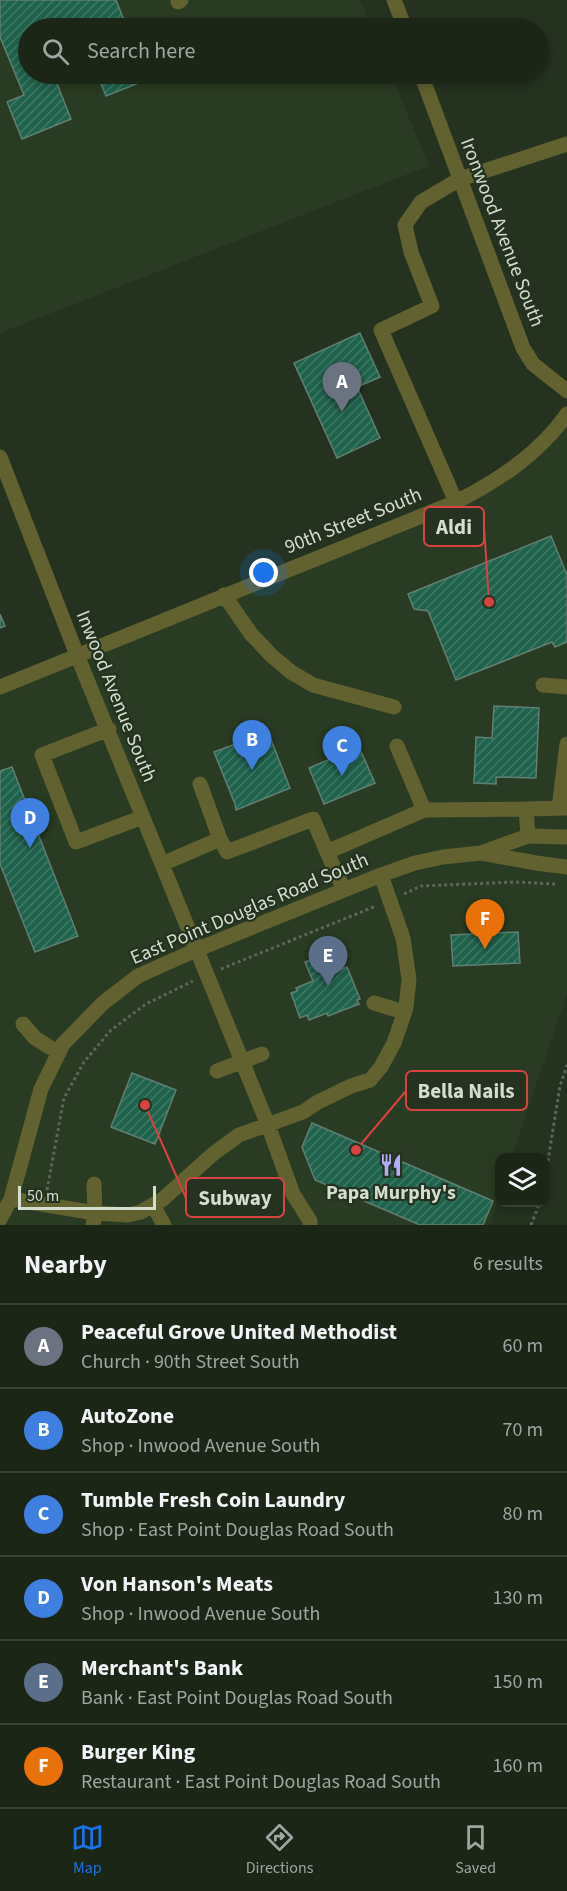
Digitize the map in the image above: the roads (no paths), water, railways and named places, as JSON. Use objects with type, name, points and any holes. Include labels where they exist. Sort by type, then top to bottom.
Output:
[{"type":"street","points":[[394,0],[401,18]]},
{"type":"street","name":"Ironwood Avenue South","points":[[425,84],[524,348],[533,364],[567,391]]},
{"type":"street","points":[[456,502],[381,330],[432,306],[411,252],[405,225],[421,202],[460,179],[567,144]]},
{"type":"street","name":"90th Street South","points":[[0,687],[456,502],[486,486],[534,452],[554,432],[567,414]]},
{"type":"street","name":"Inwood Avenue South","points":[[0,457],[77,655],[268,1125],[293,1194],[310,1221],[310,1225]]},
{"type":"street","points":[[224,595],[251,633],[272,656],[291,672],[314,685],[394,708]]},
{"type":"street","points":[[543,685],[567,687]]},
{"type":"street","points":[[109,729],[42,755],[75,842],[143,817]]},
{"type":"street","points":[[327,852],[424,810],[563,808],[567,744]]},
{"type":"street","points":[[397,746],[424,810]]},
{"type":"street","points":[[200,784],[227,852],[313,819],[344,890]]},
{"type":"street","points":[[526,808],[528,836]]},
{"type":"street","name":"East Point Douglas Road South","points":[[0,1219],[11,1199],[41,1089],[63,1044],[103,1003],[138,976],[196,950],[415,863],[481,853],[528,836],[567,837]]},
{"type":"street","points":[[162,864],[220,839]]},
{"type":"street","name":"East Point Douglas Road South","points":[[481,853],[567,867]]},
{"type":"street","points":[[536,863],[565,880]]},
{"type":"street","points":[[11,1199],[39,1203],[94,1219],[141,1212],[164,1199],[213,1154],[239,1135],[303,1112],[351,1086],[370,1080],[381,1066],[394,1042],[404,1012],[409,979],[403,938],[381,875]]},
{"type":"street","points":[[374,1003],[404,1012]]},
{"type":"street","points":[[23,1024],[35,1038],[59,1053]]},
{"type":"street","points":[[217,1071],[262,1054]]},
{"type":"street","points":[[94,1184],[94,1219]]},
{"type":"street","points":[[153,1205],[164,1225]]},
{"type":"place","name":"Peaceful Grove United Methodist","points":[[342,412]]},
{"type":"place","name":"Aldi","points":[[489,602]]},
{"type":"place","name":"AutoZone","points":[[252,770]]},
{"type":"place","name":"Tumble Fresh Coin Laundry","points":[[342,776]]},
{"type":"place","name":"Von Hanson's Meats","points":[[30,848]]},
{"type":"place","name":"Burger King","points":[[485,949]]},
{"type":"place","name":"Merchant's Bank","points":[[328,986]]},
{"type":"place","name":"Subway","points":[[145,1105]]},
{"type":"place","name":"Bella Nails","points":[[356,1150]]},
{"type":"place","name":"Papa Murphy's","points":[[391,1165]]}]
